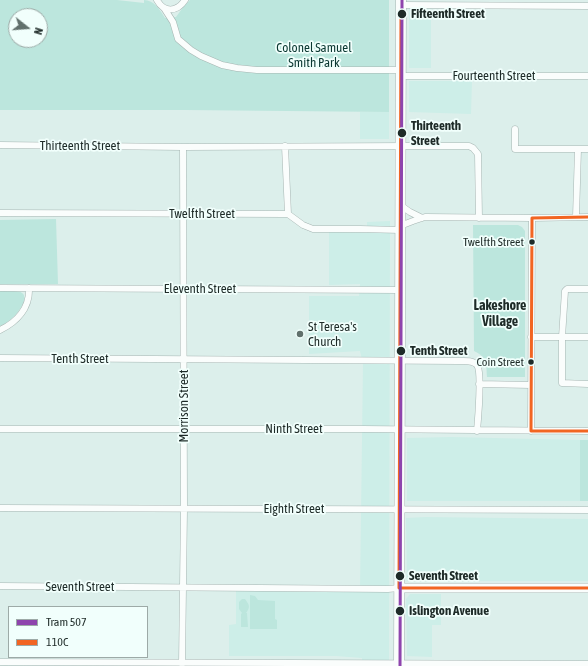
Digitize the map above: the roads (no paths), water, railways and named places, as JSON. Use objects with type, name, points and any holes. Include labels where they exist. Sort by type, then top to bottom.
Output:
[{"type":"main road","points":[[399,665],[401,2]]},
{"type":"main road","points":[[399,588],[588,588]]},
{"type":"street","name":"Fourteenth Street","points":[[157,0],[173,22],[178,39],[191,50],[208,60],[229,67],[257,70],[588,76]]},
{"type":"street","points":[[173,22],[178,8],[185,0]]},
{"type":"street","points":[[401,2],[588,6]]},
{"type":"street","points":[[164,8],[178,8]]},
{"type":"street","points":[[515,128],[515,149],[588,149]]},
{"type":"street","name":"Thirteenth Street","points":[[0,145],[183,147],[469,146],[478,154],[479,218]]},
{"type":"street","points":[[285,146],[288,214],[303,225],[313,229],[400,228],[426,217],[588,217]]},
{"type":"street","name":"Morrison Street","points":[[182,664],[184,587],[183,147]]},
{"type":"street","points":[[576,217],[578,149]]},
{"type":"street","points":[[400,204],[410,212],[422,218]]},
{"type":"street","name":"Twelfth Street","points":[[0,213],[288,214]]},
{"type":"street","points":[[530,431],[532,218]]},
{"type":"street","name":"Eleventh Street","points":[[0,288],[400,290]]},
{"type":"street","points":[[0,330],[10,325],[25,308],[29,288]]},
{"type":"street","points":[[588,290],[567,289],[565,291],[562,337],[562,383],[588,384]]},
{"type":"street","points":[[531,337],[588,337]]},
{"type":"street","name":"Tenth Street","points":[[0,358],[473,362],[476,364],[478,369],[479,384],[477,431]]},
{"type":"street","points":[[479,384],[531,385]]},
{"type":"street","name":"Ninth Street","points":[[0,429],[588,431]]},
{"type":"street","name":"Eighth Street","points":[[0,508],[588,510]]},
{"type":"street","name":"Seventh Street","points":[[0,586],[399,588]]},
{"type":"street","points":[[0,662],[399,665],[588,664]]},
{"type":"tram line","name":"507","points":[[400,666],[402,0]]},
{"type":"place","name":"Fifteenth Street","points":[[402,14]]},
{"type":"place","name":"Thirteenth Street","points":[[402,133]]},
{"type":"place","name":"Twelfth Street","points":[[532,242]]},
{"type":"place","name":"St Teresa's Church","points":[[300,334]]},
{"type":"place","name":"Tenth Street","points":[[401,351]]},
{"type":"place","name":"Coin Street","points":[[531,362]]},
{"type":"place","name":"Seventh Street","points":[[400,576]]},
{"type":"place","name":"Islington Avenue","points":[[400,611]]},
{"type":"district","name":"Lakeshore Village","points":[[500,314]]},
{"type":"park label","name":"Colonel Samuel Smith Park","points":[[314,56]]}]
